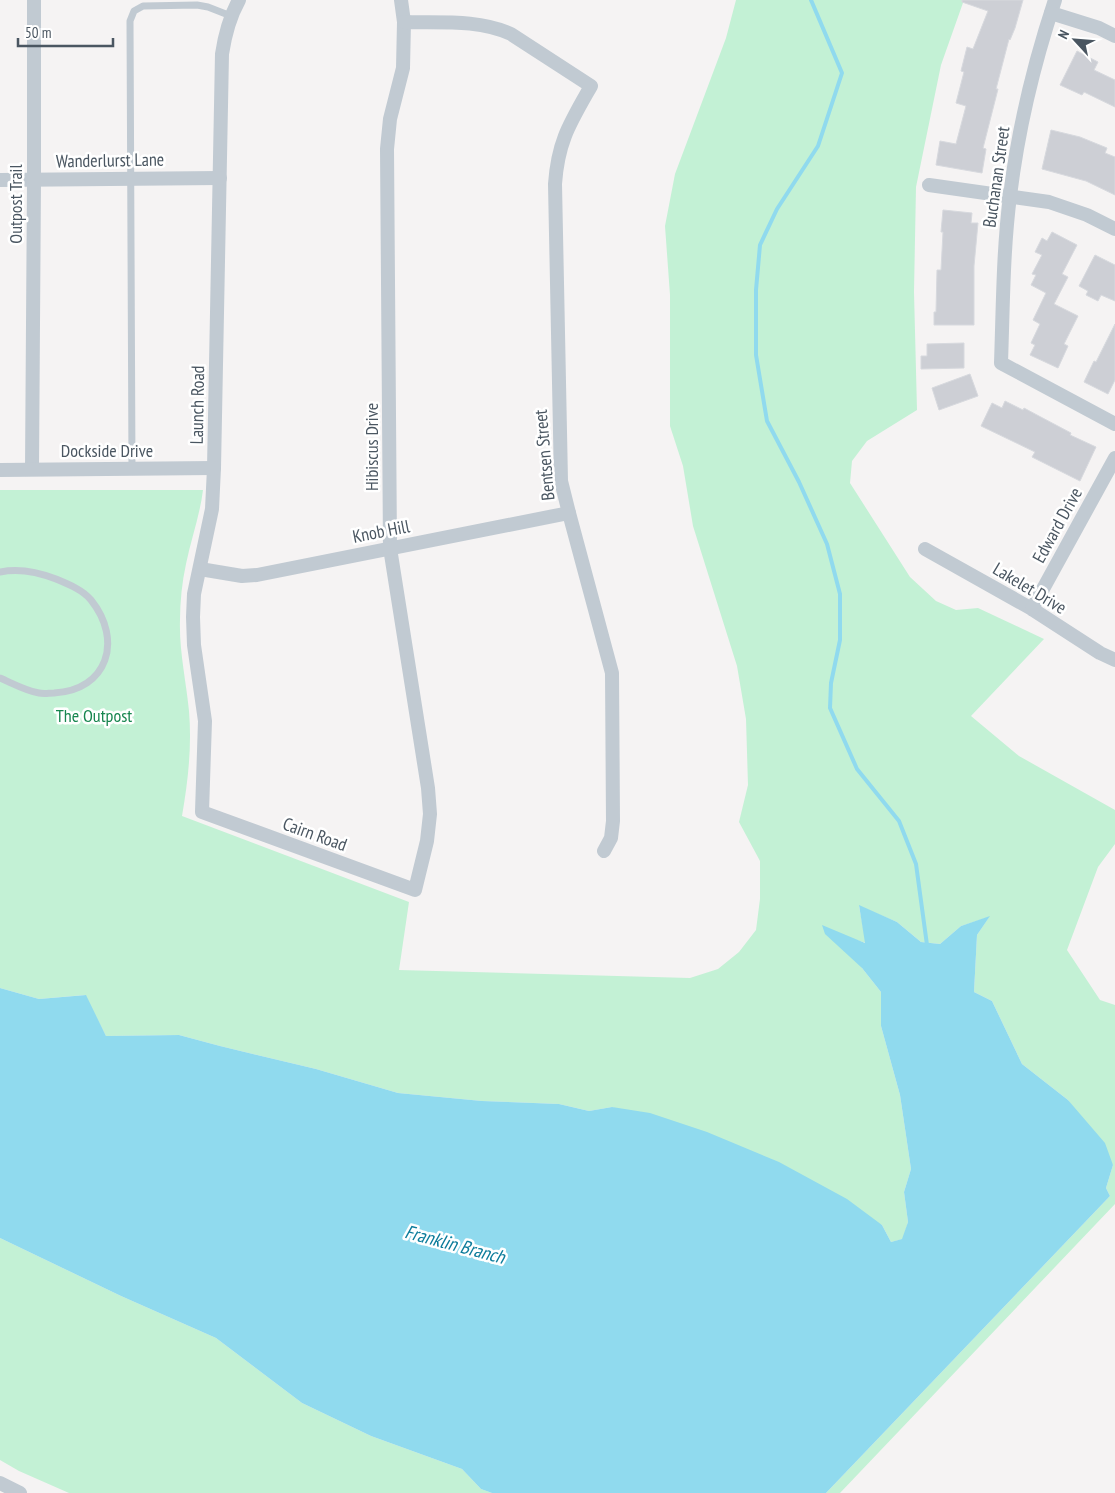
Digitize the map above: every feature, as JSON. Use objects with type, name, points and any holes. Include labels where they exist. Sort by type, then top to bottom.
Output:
[{"type":"street","name":"Outpost Trail","points":[[32,469],[34,0]]},
{"type":"street","name":"Launch Road","points":[[202,812],[205,721],[194,645],[194,594],[212,509],[222,54],[225,32],[240,0]]},
{"type":"street","name":"Hibiscus Drive","points":[[401,0],[404,22],[403,68],[390,119],[387,149],[390,548],[428,788],[430,814],[427,841],[415,890]]},
{"type":"street","points":[[1053,6],[1115,36]]},
{"type":"street","name":"Buchanan Street","points":[[1053,6],[1028,95],[1010,195],[1000,363],[1115,424]]},
{"type":"street","name":"Bentsen Street","points":[[404,22],[478,23],[497,28],[511,34],[591,86],[569,123],[561,142],[556,162],[554,184],[562,481],[568,513],[612,673],[613,821],[611,838],[604,851]]},
{"type":"street","name":"Wanderlurst Lane","points":[[0,180],[220,178]]},
{"type":"street","points":[[929,185],[1049,202],[1080,212],[1115,229]]},
{"type":"street","name":"Edward Drive","points":[[1032,610],[1115,458]]},
{"type":"street","name":"Dockside Drive","points":[[0,470],[214,468]]},
{"type":"street","name":"Knob Hill","points":[[200,569],[242,576],[257,575],[568,513]]},
{"type":"street","name":"Lakelet Drive","points":[[925,549],[1032,610],[1100,653],[1115,660]]},
{"type":"street","name":"Cairn Road","points":[[202,812],[415,890]]},
{"type":"street","points":[[0,1484],[20,1493]]},
{"type":"lane","points":[[132,468],[130,21],[134,11],[143,6],[197,5],[231,16]]},
{"type":"lane","points":[[0,678],[40,693],[67,692],[84,686],[100,672],[107,655],[107,634],[101,616],[90,599],[73,586],[49,576],[24,570],[1,570]]},
{"type":"green space","name":"The Outpost","points":[[736,0],[964,0],[941,65],[916,187],[914,292],[917,410],[867,441],[852,461],[850,483],[910,577],[936,601],[956,610],[978,608],[1044,639],[971,716],[1019,756],[1115,810],[1115,844],[1098,867],[1067,950],[1100,1000],[1115,1005],[1115,1204],[840,1493],[826,1493],[1110,1196],[1106,1188],[1113,1165],[1068,1100],[1022,1064],[992,1001],[974,992],[977,935],[989,917],[961,926],[940,944],[921,942],[897,922],[859,906],[866,943],[850,938],[862,968],[881,992],[881,1026],[900,1095],[911,1169],[904,1192],[908,1222],[903,1239],[891,1242],[882,1225],[612,1107],[589,1111],[559,1104],[482,1101],[398,1093],[316,1069],[179,1035],[106,1036],[85,995],[39,999],[0,988],[0,490],[203,490],[182,585],[180,606],[180,632],[189,711],[190,738],[188,777],[182,816],[409,902],[399,970],[690,978],[718,969],[739,952],[756,930],[760,899],[760,861],[739,822],[748,785],[746,719],[737,666],[693,526],[683,466],[670,426],[670,295],[665,226],[675,174],[726,38]]},
{"type":"green space","points":[[0,1238],[121,1296],[216,1338],[302,1403],[371,1436],[462,1469],[481,1489],[492,1493],[69,1493],[19,1471],[0,1460]]},
{"type":"water","name":"Franklin Branch","points":[[859,905],[897,922],[921,942],[940,944],[961,926],[990,916],[977,935],[974,992],[992,1001],[1022,1064],[1068,1100],[1105,1143],[1113,1165],[1106,1188],[1110,1196],[826,1493],[492,1493],[481,1489],[462,1469],[371,1436],[302,1403],[216,1338],[121,1296],[0,1238],[0,988],[39,999],[86,995],[106,1036],[179,1035],[316,1069],[398,1093],[482,1101],[559,1104],[589,1111],[612,1107],[650,1113],[707,1132],[779,1162],[847,1199],[882,1225],[891,1242],[902,1239],[908,1222],[904,1192],[911,1169],[900,1095],[881,1026],[881,992],[862,968],[825,934],[822,925],[865,943]]},
{"type":"building","points":[[962,0],[1023,0],[1015,28],[1009,39],[996,89],[998,89],[983,148],[986,149],[982,173],[936,165],[940,141],[956,144],[966,106],[956,103],[964,72],[961,71],[967,47],[973,49],[988,11],[962,2]]},
{"type":"building","points":[[1077,51],[1098,62],[1094,70],[1115,80],[1115,107],[1084,92],[1082,95],[1060,85]]},
{"type":"building","points":[[1051,130],[1080,137],[1107,148],[1105,153],[1115,157],[1115,195],[1086,181],[1042,169]]},
{"type":"building","points":[[943,210],[972,213],[971,223],[978,223],[974,266],[974,325],[934,325],[937,270],[941,270]]},
{"type":"building","points":[[1052,232],[1077,245],[1062,274],[1068,277],[1054,304],[1078,316],[1064,344],[1068,346],[1058,368],[1030,355],[1035,345],[1031,343],[1040,324],[1033,320],[1046,293],[1031,285],[1036,275],[1032,274],[1042,255],[1035,252],[1042,238],[1047,241]]},
{"type":"building","points":[[1095,255],[1115,265],[1115,301],[1101,295],[1098,301],[1086,295],[1088,291],[1079,286]]},
{"type":"building","points":[[1115,324],[1115,380],[1108,394],[1084,382]]},
{"type":"building","points":[[964,343],[964,368],[921,369],[921,356],[927,356],[927,344]]},
{"type":"building","points":[[970,374],[978,396],[939,410],[932,388]]},
{"type":"building","points":[[1005,401],[1023,410],[1024,408],[1071,433],[1070,435],[1096,447],[1080,481],[1032,457],[1035,452],[981,426],[992,403],[1002,408]]},
{"type":"waterway","points":[[811,0],[842,73],[818,146],[777,209],[760,245],[756,290],[756,355],[767,421],[799,482],[827,544],[840,594],[840,640],[831,683],[830,708],[857,769],[899,821],[916,864],[927,945]]}]
